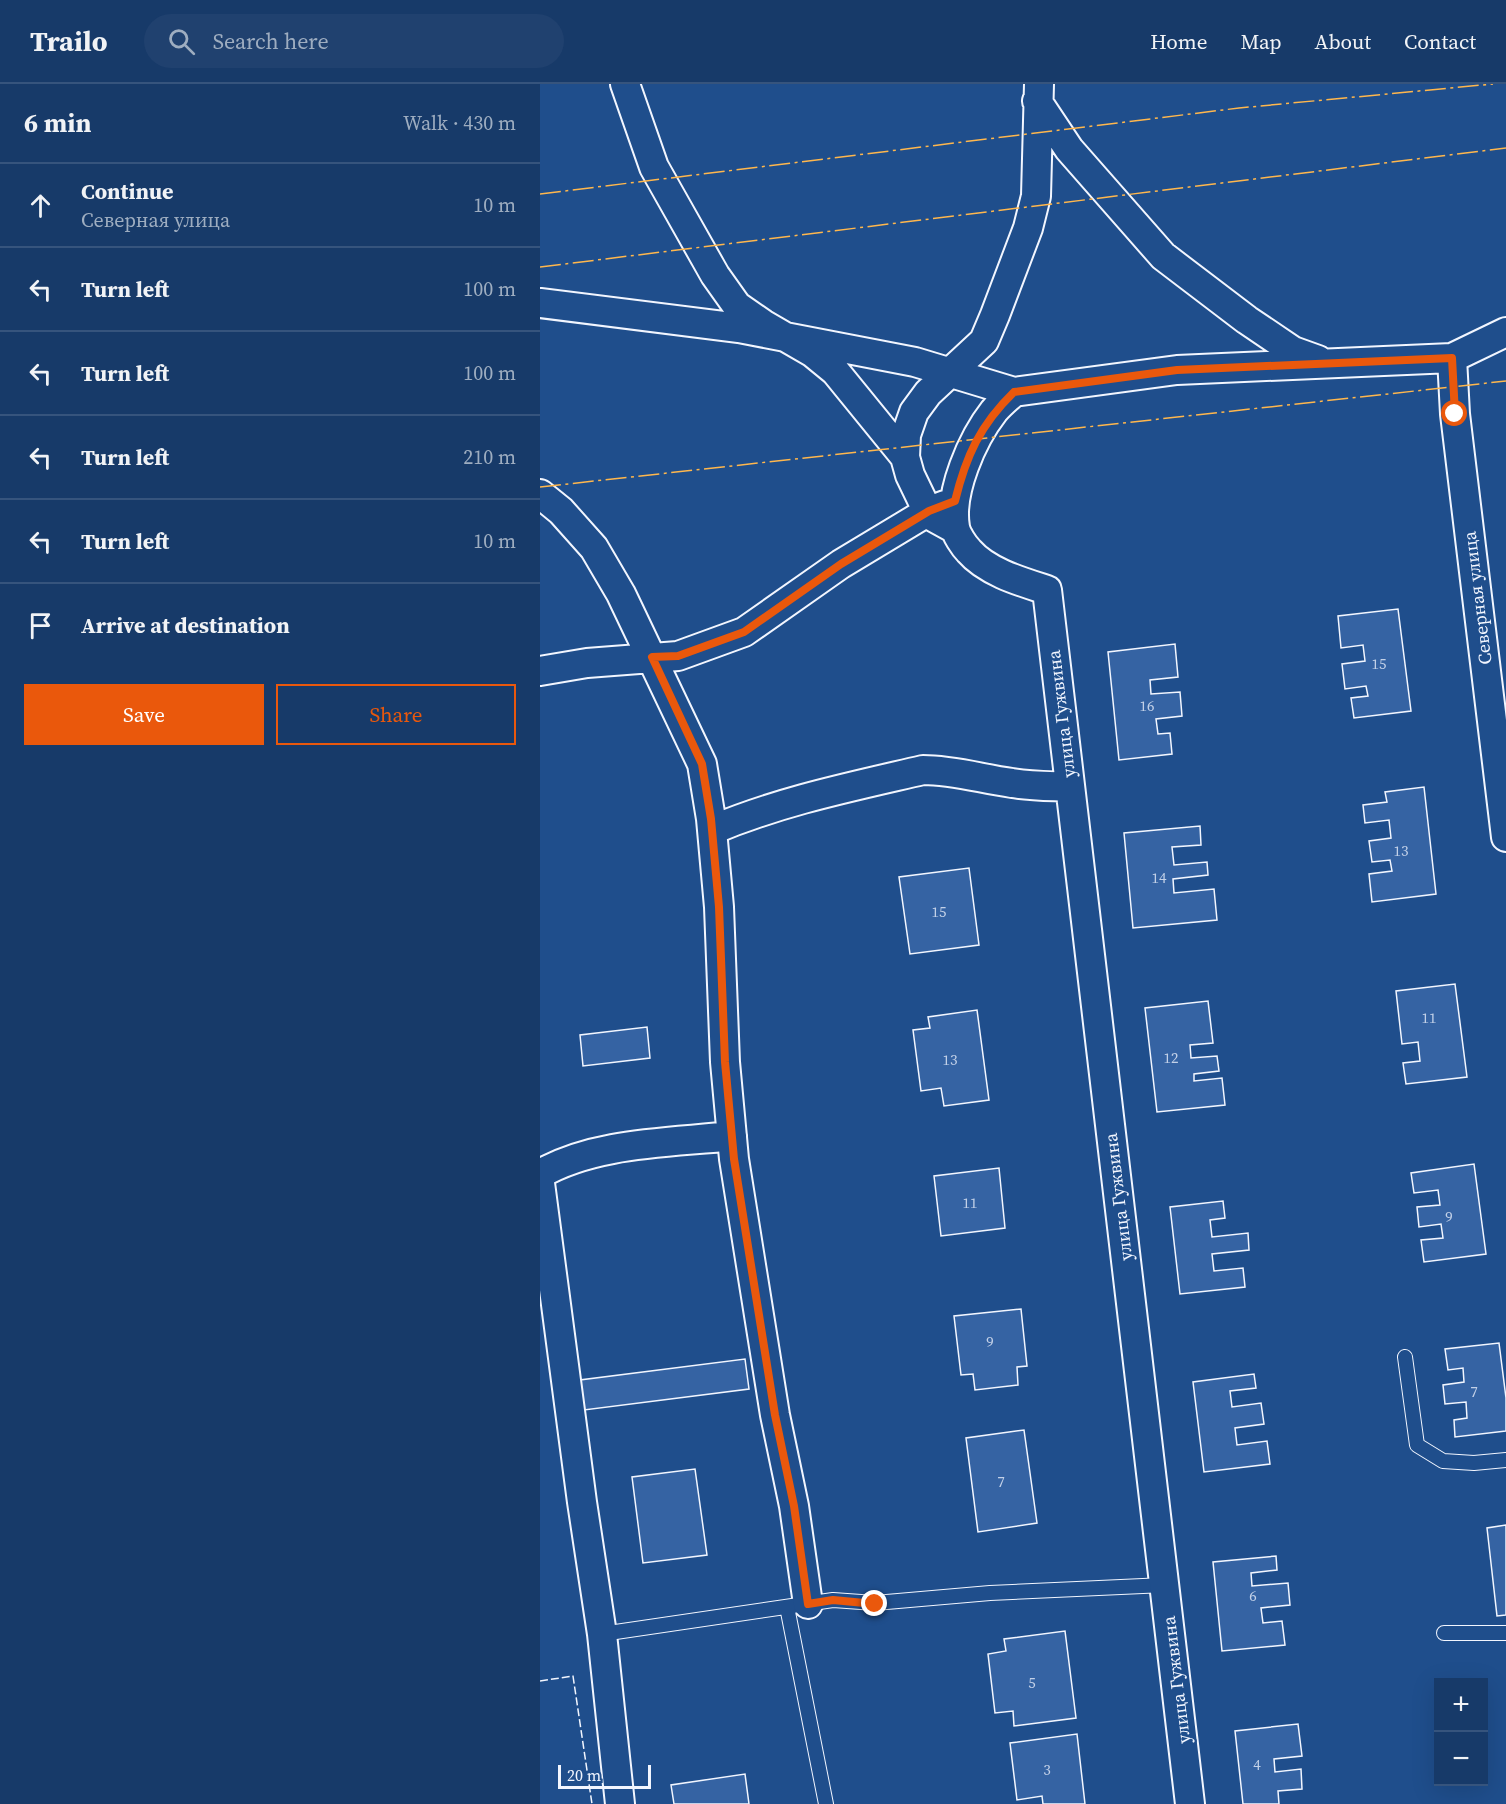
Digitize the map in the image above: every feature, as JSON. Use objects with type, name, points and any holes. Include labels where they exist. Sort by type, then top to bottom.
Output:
[{"type":"street","points":[[625,84],[654,167],[715,275],[737,306],[813,353],[834,370],[905,457]]},
{"type":"street","points":[[1034,90],[1069,149],[1163,256],[1247,320],[1293,351],[1327,364]]},
{"type":"street","points":[[942,506],[910,475],[905,457],[906,435],[914,412],[928,393],[984,341],[1028,228],[1036,196],[1034,90]]},
{"type":"street","points":[[540,303],[739,328],[915,362],[1014,392],[1177,370],[1452,358],[1506,332]]},
{"type":"street","name":"Северная улица","points":[[1452,358],[1455,414],[1506,837]]},
{"type":"street","points":[[540,671],[587,663],[678,656],[744,632],[841,564],[942,506],[984,426],[995,410],[1014,392]]},
{"type":"street","points":[[540,494],[561,511],[594,548],[621,594],[702,764],[712,830],[719,907],[725,1062],[732,1136],[773,1403],[794,1506],[798,1606]]},
{"type":"street","name":"улица Гужвина","points":[[942,506],[935,518],[955,529],[969,552],[1010,578],[1047,590],[1190,1804]]},
{"type":"street","points":[[712,830],[813,795],[923,770],[968,774],[1013,783],[1070,787]]},
{"type":"street","points":[[540,1174],[598,1150],[732,1136]]},
{"type":"street","points":[[540,1183],[580,1491],[602,1634],[620,1804]]},
{"type":"lane","points":[[1405,1357],[1417,1445],[1443,1461],[1474,1463],[1506,1460]]},
{"type":"lane","points":[[602,1634],[833,1600],[875,1604],[990,1593],[1164,1586]]},
{"type":"lane","points":[[798,1606],[826,1804]]},
{"type":"lane","points":[[1444,1633],[1506,1633]]},
{"type":"building","points":[[1398,609],[1411,711],[1354,718],[1351,698],[1368,696],[1366,686],[1345,689],[1342,664],[1365,661],[1363,645],[1341,648],[1338,616]]},
{"type":"building","points":[[1175,644],[1178,677],[1150,680],[1151,694],[1180,692],[1182,716],[1156,719],[1158,734],[1170,733],[1172,754],[1119,760],[1108,652]]},
{"type":"building","points":[[1424,787],[1436,894],[1372,902],[1369,874],[1392,871],[1390,860],[1372,862],[1369,841],[1391,838],[1389,820],[1365,823],[1363,805],[1387,802],[1385,792]]},
{"type":"building","points":[[1200,826],[1201,845],[1172,847],[1174,865],[1207,862],[1208,875],[1173,879],[1174,893],[1214,889],[1217,920],[1133,928],[1124,833]]},
{"type":"building","points":[[969,868],[979,945],[910,954],[899,877]]},
{"type":"building","points":[[1455,984],[1467,1077],[1406,1084],[1403,1063],[1420,1061],[1418,1042],[1402,1044],[1396,991]]},
{"type":"building","points":[[1208,1001],[1213,1043],[1190,1045],[1191,1058],[1217,1056],[1219,1071],[1194,1074],[1194,1081],[1222,1078],[1225,1105],[1157,1112],[1145,1008]]},
{"type":"building","points":[[977,1010],[989,1100],[944,1106],[941,1088],[921,1091],[913,1030],[930,1028],[928,1017]]},
{"type":"building","points":[[647,1027],[650,1058],[583,1066],[580,1035]]},
{"type":"building","points":[[1474,1164],[1486,1254],[1424,1262],[1421,1240],[1443,1238],[1441,1224],[1419,1227],[1417,1207],[1440,1205],[1438,1190],[1414,1193],[1411,1173]]},
{"type":"building","points":[[999,1168],[1005,1228],[941,1236],[934,1176]]},
{"type":"building","points":[[1223,1201],[1225,1218],[1210,1220],[1212,1237],[1248,1233],[1249,1250],[1212,1254],[1214,1271],[1243,1268],[1245,1287],[1180,1294],[1170,1207]]},
{"type":"building","points":[[1021,1309],[1027,1366],[1017,1367],[1018,1385],[975,1390],[973,1374],[961,1375],[954,1316]]},
{"type":"building","points":[[1499,1343],[1506,1398],[1506,1431],[1455,1437],[1454,1420],[1467,1418],[1466,1402],[1445,1404],[1443,1385],[1464,1382],[1463,1368],[1448,1370],[1445,1349]]},
{"type":"building","points":[[745,1359],[749,1389],[584,1410],[580,1380]]},
{"type":"building","points":[[1254,1374],[1256,1388],[1230,1391],[1232,1407],[1261,1403],[1264,1424],[1235,1428],[1237,1445],[1267,1441],[1270,1464],[1204,1472],[1193,1382]]},
{"type":"building","points":[[1024,1430],[1037,1523],[978,1532],[966,1438]]},
{"type":"building","points":[[695,1469],[707,1555],[643,1563],[632,1477]]},
{"type":"building","points":[[1506,1525],[1506,1615],[1497,1616],[1487,1528]]},
{"type":"building","points":[[1276,1556],[1277,1570],[1251,1573],[1252,1586],[1288,1583],[1290,1605],[1261,1608],[1263,1623],[1282,1621],[1285,1645],[1222,1651],[1213,1562]]},
{"type":"building","points":[[1065,1631],[1076,1718],[1014,1726],[1013,1711],[995,1713],[988,1654],[1006,1651],[1004,1639]]},
{"type":"building","points":[[1298,1724],[1302,1756],[1274,1759],[1275,1772],[1301,1769],[1302,1789],[1278,1791],[1279,1804],[1243,1804],[1235,1731]]},
{"type":"building","points":[[1077,1734],[1085,1804],[1043,1804],[1042,1796],[1017,1800],[1010,1743]]},
{"type":"building","points":[[745,1774],[749,1804],[674,1804],[671,1785]]},
{"type":"fence","points":[[540,1681],[573,1676],[592,1804]]},
{"type":"power","points":[[540,194],[1239,108],[1493,84]]},
{"type":"power","points":[[540,267],[1506,148]]},
{"type":"power","points":[[540,487],[1506,381]]},
{"type":"route","points":[[875,1604],[833,1600],[808,1604],[794,1506],[775,1415],[734,1159],[725,1062],[719,907],[711,819],[702,764],[652,657],[678,656],[744,632],[841,564],[929,511],[955,501],[963,469],[984,426],[995,410],[1014,392],[1177,370],[1452,358],[1455,414]]}]
